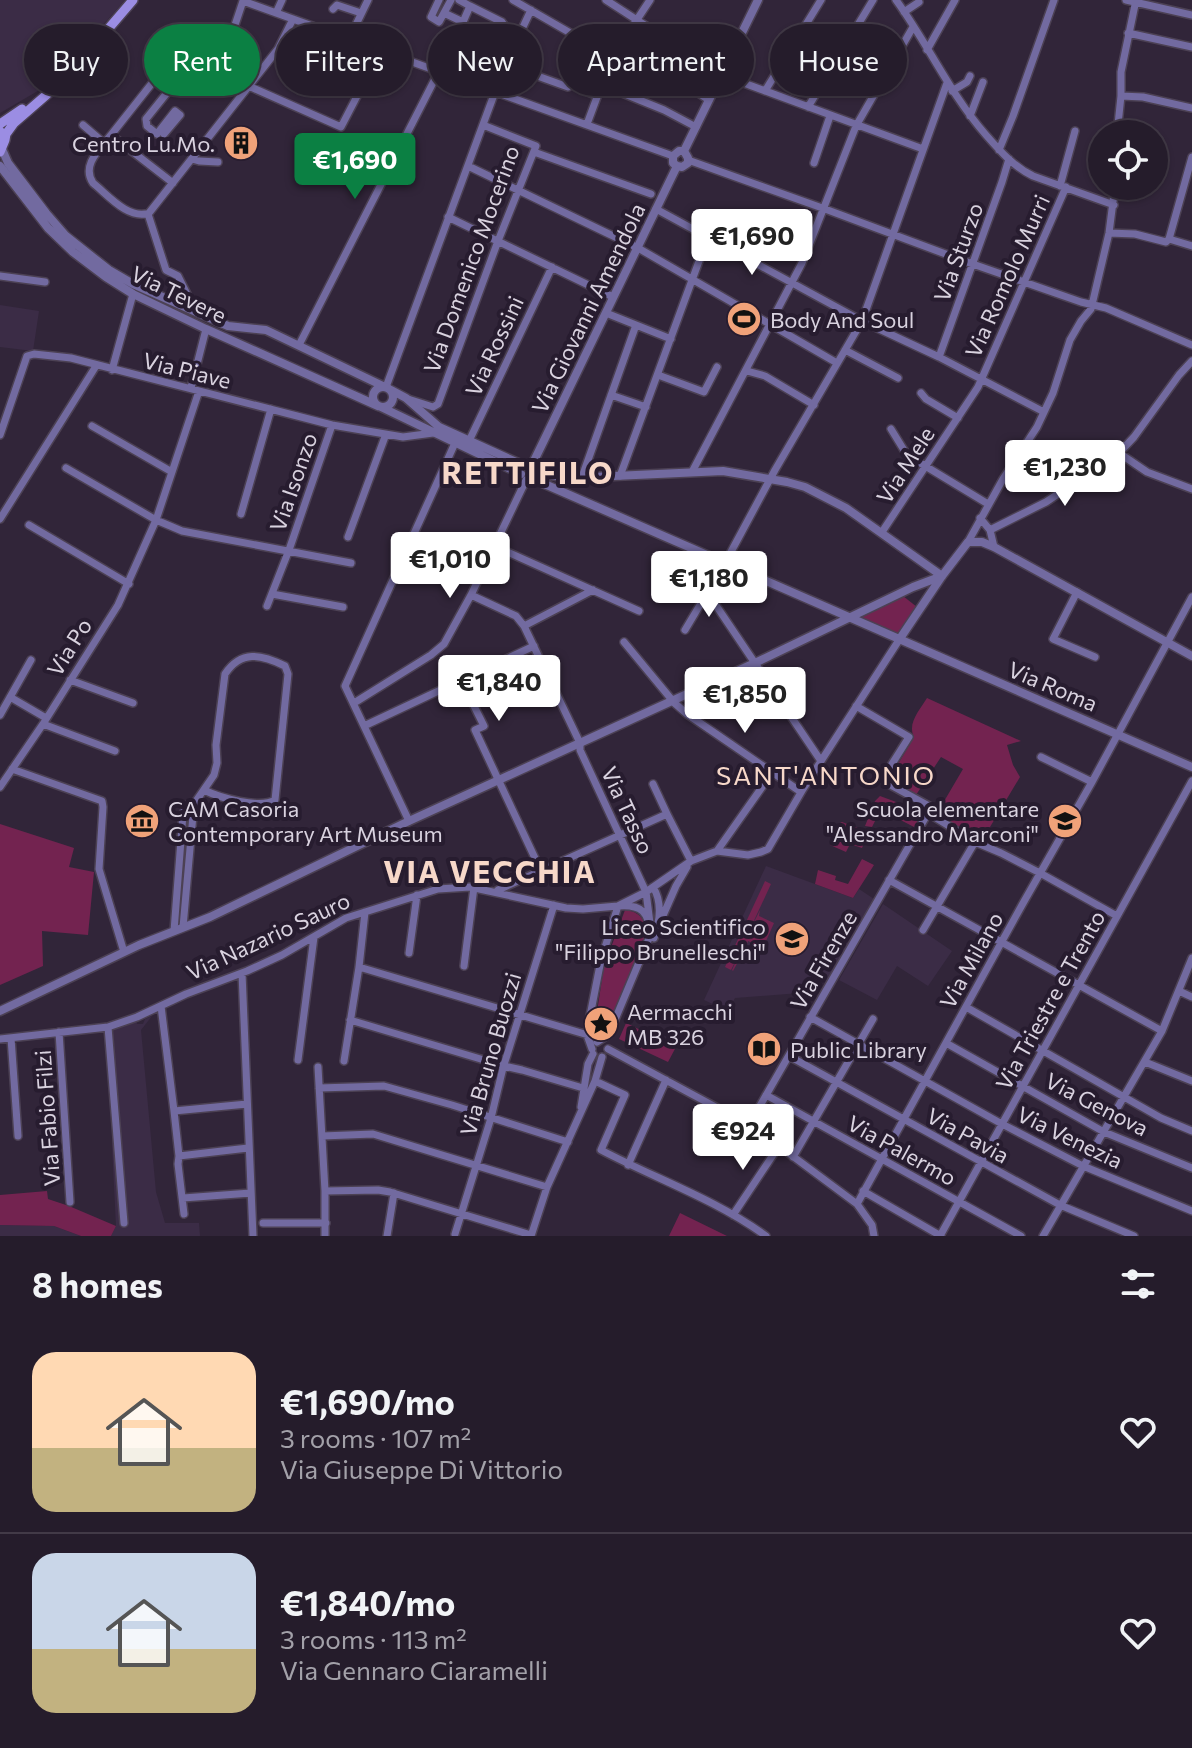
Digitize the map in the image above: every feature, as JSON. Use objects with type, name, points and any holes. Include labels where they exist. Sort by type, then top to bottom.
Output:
[{"type":"main road","points":[[2,143],[14,123],[67,77],[133,0]]},
{"type":"main road","points":[[0,124],[40,101]]},
{"type":"street","points":[[276,13],[282,0]]},
{"type":"street","points":[[356,24],[368,0]]},
{"type":"street","points":[[439,0],[431,17],[439,22],[451,0]]},
{"type":"street","points":[[459,0],[504,24]]},
{"type":"street","points":[[513,0],[558,26]]},
{"type":"street","points":[[606,0],[643,24]]},
{"type":"street","points":[[634,24],[650,0]]},
{"type":"street","points":[[746,24],[758,0]]},
{"type":"street","points":[[765,91],[821,0]]},
{"type":"street","points":[[808,107],[873,0]]},
{"type":"street","points":[[896,0],[950,87],[999,150],[1028,174],[1114,205]]},
{"type":"street","points":[[927,50],[955,0]]},
{"type":"street","points":[[999,150],[1054,0]]},
{"type":"street","points":[[1126,0],[1192,15]]},
{"type":"street","points":[[235,24],[243,1],[307,24]]},
{"type":"street","points":[[1118,120],[1121,72],[1136,1]]},
{"type":"street","points":[[904,12],[919,2]]},
{"type":"street","points":[[333,9],[337,5],[361,13]]},
{"type":"street","points":[[444,13],[463,22],[470,6]]},
{"type":"street","points":[[524,24],[531,10]]},
{"type":"street","points":[[260,71],[278,49],[293,19]]},
{"type":"street","points":[[692,472],[793,282],[857,125],[913,27]]},
{"type":"street","points":[[1128,33],[1192,47]]},
{"type":"street","points":[[950,87],[967,82],[970,76]]},
{"type":"street","points":[[970,116],[983,82]]},
{"type":"street","points":[[754,87],[923,149]]},
{"type":"street","points":[[685,630],[862,321],[923,149],[950,87]]},
{"type":"street","points":[[260,91],[341,127],[357,96]]},
{"type":"street","points":[[144,93],[90,162],[88,173],[93,183],[139,216],[148,214],[240,96]]},
{"type":"street","points":[[299,345],[428,93]]},
{"type":"street","points":[[164,96],[146,119],[147,126],[157,134],[175,111],[180,115],[164,134]]},
{"type":"street","points":[[387,388],[494,96]]},
{"type":"street","points":[[506,96],[673,156]]},
{"type":"street","points":[[587,124],[597,96]]},
{"type":"street","points":[[630,96],[696,127]]},
{"type":"street","points":[[703,96],[709,100]]},
{"type":"street","points":[[673,156],[673,163],[684,166],[696,127],[711,96]]},
{"type":"street","points":[[1121,96],[1143,97],[1192,108]]},
{"type":"street","points":[[814,163],[830,116]]},
{"type":"street","points":[[83,125],[104,143]]},
{"type":"street","name":"Via Domenico Mocerino","points":[[406,398],[433,407],[438,404],[536,146],[483,125]]},
{"type":"street","name":"Via Romolo Murri","points":[[982,380],[1026,281],[1063,186],[1075,131]]},
{"type":"street","points":[[111,135],[173,183]]},
{"type":"street","points":[[2,143],[8,163],[66,236],[133,284],[228,326],[259,328],[299,345],[406,398],[432,423],[529,473],[582,477],[723,471],[805,487],[882,532],[942,576]]},
{"type":"street","points":[[673,156],[679,151],[893,235],[1092,304],[1192,345]]},
{"type":"street","points":[[534,152],[651,194]]},
{"type":"street","points":[[1169,239],[1192,157]]},
{"type":"street","points":[[192,159],[218,162]]},
{"type":"street","name":"Via Sturzo","points":[[939,357],[1009,159]]},
{"type":"street","name":"Via Tevere","points":[[0,166],[38,217],[62,241],[106,277],[133,294],[455,443],[529,473]]},
{"type":"street","points":[[468,166],[638,248],[837,363]]},
{"type":"street","name":"Via Giovanni Amendola","points":[[354,703],[444,644],[471,595],[677,166]]},
{"type":"street","points":[[606,1052],[597,1057],[588,1034],[601,960],[618,906],[691,861],[717,851],[748,855],[768,849],[927,596],[968,542],[988,504],[1037,427],[1070,340],[1091,309],[1114,200]]},
{"type":"street","points":[[656,209],[862,321],[1044,412]]},
{"type":"street","points":[[148,214],[166,270],[178,276],[196,312]]},
{"type":"street","points":[[448,217],[613,297]]},
{"type":"street","points":[[1109,233],[1135,234],[1166,242],[1169,239],[1192,246]]},
{"type":"street","points":[[620,476],[710,237]]},
{"type":"street","name":"Via Rossini","points":[[469,441],[552,267]]},
{"type":"street","points":[[0,276],[45,282]]},
{"type":"street","points":[[112,370],[133,294]]},
{"type":"street","points":[[606,313],[671,339]]},
{"type":"street","points":[[582,477],[636,325]]},
{"type":"street","points":[[250,348],[249,336],[259,328]]},
{"type":"street","name":"Via Po","points":[[0,787],[129,584],[172,472],[195,390],[206,329]]},
{"type":"street","points":[[845,350],[898,378]]},
{"type":"street","name":"Via Piave","points":[[0,435],[27,356],[34,354],[71,358],[332,425],[403,437],[433,433]]},
{"type":"street","points":[[990,530],[1046,502],[1119,453],[1192,361]]},
{"type":"street","points":[[0,519],[96,366]]},
{"type":"street","points":[[658,375],[704,392],[717,367]]},
{"type":"street","points":[[747,371],[765,376],[814,405]]},
{"type":"street","name":"Via Mele","points":[[882,532],[982,380]]},
{"type":"street","points":[[387,388],[392,401],[388,406],[380,407],[373,396],[376,391],[387,388]]},
{"type":"street","name":"Via Mele","points":[[921,393],[958,418]]},
{"type":"street","points":[[611,395],[646,407]]},
{"type":"street","points":[[241,514],[271,409]]},
{"type":"street","name":"Via Isonzo","points":[[267,606],[332,425]]},
{"type":"street","points":[[92,426],[172,472]]},
{"type":"street","points":[[891,429],[907,455],[988,504]]},
{"type":"street","points":[[348,537],[386,434]]},
{"type":"street","points":[[409,821],[345,686],[455,443]]},
{"type":"street","points":[[1119,453],[1147,472],[1192,489]]},
{"type":"street","points":[[66,468],[156,520]]},
{"type":"street","name":"Via Roma","points":[[529,473],[559,491],[1192,767]]},
{"type":"street","points":[[557,476],[559,491]]},
{"type":"street","points":[[980,518],[990,530],[994,547]]},
{"type":"street","name":"Via Isonzo","points":[[156,520],[182,531],[351,563]]},
{"type":"street","points":[[29,525],[129,584]]},
{"type":"street","points":[[968,542],[982,542],[994,547],[1192,656]]},
{"type":"street","points":[[494,546],[639,611]]},
{"type":"street","points":[[0,1011],[124,952],[210,917],[409,821],[942,576]]},
{"type":"street","points":[[913,587],[927,596]]},
{"type":"street","points":[[471,595],[516,616],[524,626],[593,590]]},
{"type":"street","points":[[707,592],[821,761]]},
{"type":"street","points":[[1077,592],[1053,639],[1095,657]]},
{"type":"street","points":[[272,594],[343,607]]},
{"type":"street","name":"Via Milano","points":[[857,1204],[1192,597]]},
{"type":"street","name":"Via Tasso","points":[[524,626],[620,834],[650,889],[658,894],[659,920],[653,933]]},
{"type":"street","points":[[624,642],[671,700],[687,714],[801,792]]},
{"type":"street","points":[[364,726],[534,646]]},
{"type":"street","points":[[183,927],[194,804],[214,775],[217,763],[216,745],[225,674],[231,665],[247,656],[285,666],[288,674],[275,800],[265,805],[225,798],[204,790]]},
{"type":"street","points":[[0,715],[31,660]]},
{"type":"street","points":[[70,680],[133,703]]},
{"type":"street","points":[[461,680],[484,726],[475,730],[541,871]]},
{"type":"street","points":[[10,697],[44,721],[115,751]]},
{"type":"street","points":[[856,706],[909,737],[885,775],[885,782],[929,806],[928,813],[975,842],[1040,873],[1117,916]]},
{"type":"street","points":[[1041,757],[1092,782]]},
{"type":"street","points":[[12,769],[103,803],[99,869],[124,952]]},
{"type":"street","points":[[717,851],[772,773]]},
{"type":"street","name":"Via Triestre e Trento","points":[[941,1236],[1192,781]]},
{"type":"street","points":[[653,784],[691,861]]},
{"type":"street","points":[[174,931],[183,814],[187,805],[194,804]]},
{"type":"street","name":"Via Firenze","points":[[749,1125],[928,813]]},
{"type":"street","points":[[496,891],[667,814]]},
{"type":"street","points":[[923,930],[975,842]]},
{"type":"street","points":[[581,1109],[588,1064],[594,1048],[609,1034],[653,933],[691,861]]},
{"type":"street","points":[[889,880],[1162,1031]]},
{"type":"street","points":[[464,966],[474,887]]},
{"type":"street","name":"Via Nazario Sauro","points":[[0,1039],[108,1027],[282,955],[346,918],[438,889],[474,887],[583,909],[618,906]]},
{"type":"street","points":[[409,953],[417,895]]},
{"type":"street","name":"Via Bruno Buozzi","points":[[455,1234],[554,905]]},
{"type":"street","points":[[325,1191],[378,1190],[394,1193],[531,1235],[547,1187],[595,1081],[653,933],[640,909],[629,905],[618,906]]},
{"type":"street","points":[[344,1061],[365,912]]},
{"type":"street","points":[[298,1060],[314,937]]},
{"type":"street","points":[[1043,1236],[1162,1031],[1192,958]]},
{"type":"street","points":[[359,967],[588,1034]]},
{"type":"street","points":[[242,973],[253,1236]]},
{"type":"street","points":[[1179,991],[1192,997]]},
{"type":"street","points":[[161,1006],[184,1214]]},
{"type":"street","points":[[966,1007],[1161,1118],[1192,1131]]},
{"type":"street","name":"Via Venezia","points":[[810,1017],[924,1082],[1083,1166],[1192,1211]]},
{"type":"street","points":[[793,1157],[873,1019]]},
{"type":"street","points":[[350,1020],[583,1088]]},
{"type":"street","points":[[108,1027],[124,1223]]},
{"type":"street","name":"Via Fabio Filzi","points":[[59,1032],[70,1202]]},
{"type":"street","points":[[11,1038],[18,1136]]},
{"type":"street","points":[[594,1048],[602,1042],[606,1052],[614,1057],[666,1080],[749,1125],[857,1204],[872,1225],[874,1236]]},
{"type":"street","name":"Via Genova","points":[[946,1043],[1104,1132],[1192,1168]]},
{"type":"street","name":"Via Pavia","points":[[789,1056],[1060,1205],[1134,1236]]},
{"type":"street","points":[[1145,1062],[1192,1081]]},
{"type":"street","points":[[318,1067],[325,1236]]},
{"type":"street","points":[[628,1165],[666,1080]]},
{"type":"street","points":[[595,1081],[625,1095],[601,1150],[692,1192],[766,1236]]},
{"type":"street","points":[[319,1088],[384,1086],[568,1142]]},
{"type":"street","name":"Via Palermo","points":[[766,1095],[1021,1236]]},
{"type":"street","points":[[174,1111],[247,1104]]},
{"type":"street","points":[[322,1136],[373,1134],[547,1187]]},
{"type":"street","points":[[733,1215],[779,1146]]},
{"type":"street","points":[[179,1156],[248,1148]]},
{"type":"street","points":[[863,1191],[941,1236]]},
{"type":"street","points":[[183,1198],[251,1193]]},
{"type":"street","points":[[387,1236],[394,1193]]},
{"type":"street","points":[[263,1223],[326,1223]]},
{"type":"shaded area","points":[[0,0],[125,0],[104,24],[24,24],[24,96],[29,96],[0,113]]},
{"type":"shaded area","points":[[0,305],[39,311],[33,351],[0,347]]},
{"type":"shaded area","points":[[903,596],[917,607],[898,636],[858,619]]},
{"type":"shaded area","points":[[927,698],[1021,741],[1007,745],[1020,777],[990,827],[996,839],[985,841],[936,815],[963,769],[941,757],[916,795],[888,781],[914,737],[913,722]]},
{"type":"shaded area","points":[[880,796],[923,812],[914,827],[887,813],[878,815],[872,827],[865,826]]},
{"type":"shaded area","points":[[842,822],[869,832],[862,848],[850,844],[846,852],[830,845],[838,824]]},
{"type":"shaded area","points":[[0,824],[74,848],[69,867],[94,872],[88,935],[42,931],[43,966],[0,985]]},
{"type":"shaded area","points":[[862,859],[874,865],[853,898],[815,884],[818,870],[848,884]]},
{"type":"shaded area","name":"Liceo Scientifico \"Filippo Brunelleschi\"","points":[[766,866],[853,898],[859,889],[874,899],[828,982],[819,979],[800,993],[735,998],[728,1011],[704,1000]]},
{"type":"shaded area","points":[[765,881],[771,884],[745,940],[760,910],[759,916],[774,923],[763,948],[748,941],[747,944],[743,943],[741,947],[745,949],[733,971],[741,950],[731,970],[725,967]]},
{"type":"shaded area","points":[[883,904],[952,951],[928,986],[897,966],[877,1000],[839,980]]},
{"type":"shaded area","points":[[625,910],[636,913],[642,919],[646,938],[639,943],[642,950],[637,963],[632,966],[633,973],[603,1033],[595,1025],[604,966]]},
{"type":"shaded area","points":[[135,1016],[137,1024],[143,1024],[145,1019],[152,1016],[141,1030],[156,1192],[165,1223],[199,1223],[200,1236],[111,1236],[116,1226],[106,1029]]},
{"type":"shaded area","points":[[626,1023],[676,1047],[668,1062],[619,1039]]},
{"type":"shaded area","points":[[47,1191],[48,1199],[116,1226],[111,1236],[81,1236],[54,1226],[0,1225],[0,1195]]},
{"type":"shaded area","points":[[680,1213],[727,1236],[669,1236]]},
{"type":"shaded area","points":[[0,1225],[54,1226],[81,1236],[0,1236]]},
{"type":"place","name":"Centro Lu.Mo.","points":[[241,143]]},
{"type":"place","name":"Body And Soul","points":[[744,319]]},
{"type":"place","name":"CAM Casoria Contemporary Art Museum","points":[[142,821]]},
{"type":"place","name":"Scuola elementare \"Alessandro Marconi\"","points":[[1065,821]]},
{"type":"place","name":"Liceo Scientifico \"Filippo Brunelleschi\"","points":[[792,939]]},
{"type":"place","name":"Aermacchi MB 326","points":[[601,1024]]},
{"type":"place","name":"Public Library","points":[[764,1049]]},
{"type":"district","name":"RETTIFILO","points":[[528,471]]},
{"type":"district","name":"SANT'ANTONIO","points":[[826,774]]},
{"type":"district","name":"VIA VECCHIA","points":[[490,870]]}]
